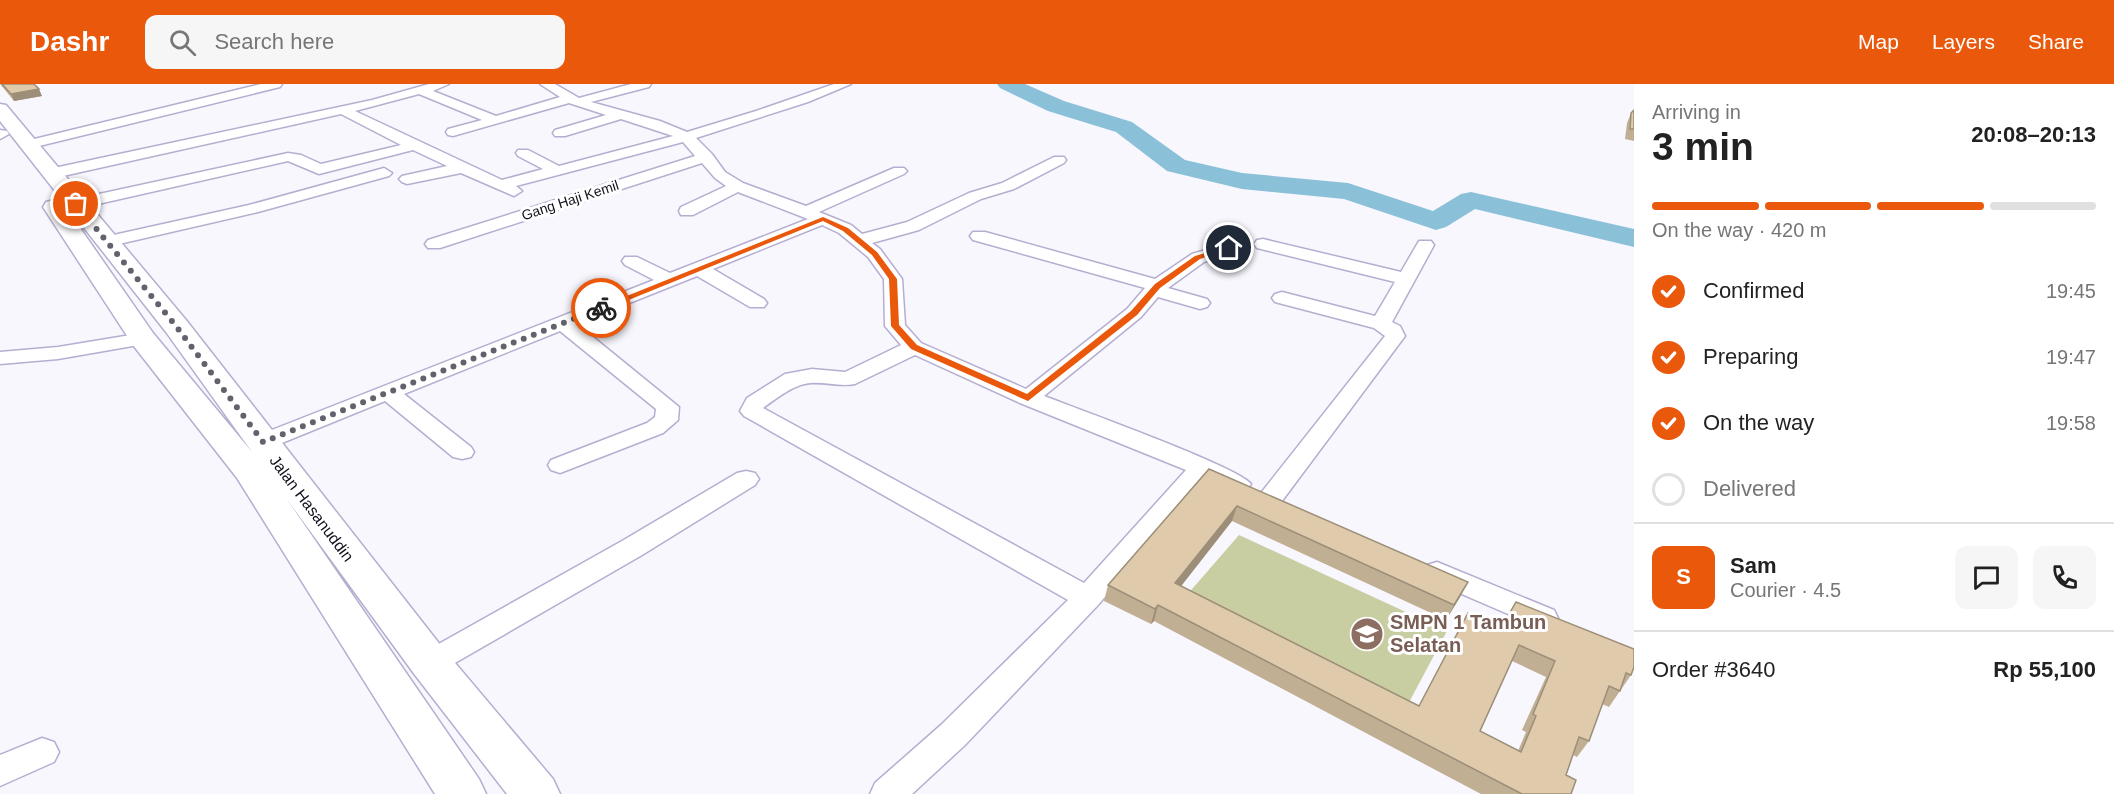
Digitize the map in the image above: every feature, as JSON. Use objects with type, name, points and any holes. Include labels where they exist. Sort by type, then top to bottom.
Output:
[{"type":"highway","name":"Jalan Hasanuddin","points":[[7,131],[54,173],[106,242],[176,326],[430,663],[536,794]]},
{"type":"highway","name":"Jalan Hasanuddin","points":[[7,131],[143,339],[251,473],[462,794]]},
{"type":"street","points":[[7,131],[276,84]]},
{"type":"street","points":[[54,173],[343,110],[442,84]]},
{"type":"street","points":[[546,84],[572,100],[686,136],[720,175],[737,186],[815,215],[845,229],[874,253],[893,279],[895,326],[914,347],[1028,398],[1202,467],[1291,508]]},
{"type":"street","points":[[453,132],[572,100],[645,84]]},
{"type":"street","points":[[501,185],[686,136],[784,107],[845,84]]},
{"type":"street","points":[[422,91],[495,120]]},
{"type":"street","points":[[343,110],[413,146],[546,207]]},
{"type":"street","points":[[560,133],[622,114]]},
{"type":"street","points":[[76,204],[288,157],[296,158],[319,169],[413,146]]},
{"type":"street","points":[[523,153],[556,170]]},
{"type":"street","name":"Gang Haji Kemil","points":[[434,244],[707,158]]},
{"type":"street","points":[[858,241],[913,226],[975,196],[1008,186],[1059,160]]},
{"type":"street","points":[[406,179],[461,168]]},
{"type":"street","points":[[263,442],[671,281],[815,215],[898,171]]},
{"type":"street","points":[[106,242],[252,209],[384,173]]},
{"type":"street","points":[[687,211],[737,186]]},
{"type":"street","points":[[979,236],[1200,303]]},
{"type":"street","points":[[1263,244],[1407,279]]},
{"type":"street","points":[[1381,324],[1425,245]]},
{"type":"street","points":[[1028,398],[1134,313],[1156,288],[1198,258],[1229,248]]},
{"type":"street","points":[[631,261],[671,281]]},
{"type":"street","points":[[699,269],[757,303]]},
{"type":"street","points":[[1270,499],[1395,336],[1393,330],[1381,324],[1282,298]]},
{"type":"street","points":[[560,465],[655,428],[666,420],[669,407],[563,323]]},
{"type":"street","points":[[0,358],[58,353],[143,339]]},
{"type":"street","points":[[914,347],[847,379],[812,376],[793,379],[755,404],[752,411],[1088,598]]},
{"type":"street","points":[[388,392],[462,452]]},
{"type":"street","points":[[888,794],[953,735],[1088,598],[1202,467]]},
{"type":"street","points":[[430,663],[632,548],[746,479]]},
{"type":"street","points":[[1420,565],[1560,624]]},
{"type":"street","points":[[0,771],[42,752]]},
{"type":"green space","points":[[1239,535],[1447,631],[1406,708],[1186,596]]},
{"type":"building","points":[[2,84],[34,84],[39,89],[11,94]]},
{"type":"building","points":[[1634,110],[1634,129],[1630,129],[1631,113]]},
{"type":"building","points":[[1209,469],[1468,582],[1454,605],[1237,506],[1175,583],[1419,706],[1468,613],[1501,628],[1516,602],[1634,649],[1634,667],[1631,675],[1626,673],[1620,691],[1609,686],[1589,741],[1579,737],[1566,775],[1576,780],[1571,794],[1522,794],[1158,605],[1155,609],[1108,585]],"holes":[[[1519,645],[1555,661],[1533,714],[1536,716],[1521,752],[1480,731]]]},
{"type":"waterway","points":[[1007,84],[1056,106],[1124,127],[1176,166],[1242,181],[1348,191],[1436,221],[1471,200],[1634,238]]},
{"type":"way so far","points":[[76,204],[176,326],[263,442],[601,308]]},
{"type":"place","name":"SMPN 1 Tambun Selatan","points":[[1367,634]]},
{"type":"route","points":[[601,308],[823,219],[845,229],[874,253],[893,279],[895,326],[914,347],[1028,398],[1134,313],[1158,286],[1198,258],[1229,248]]}]
